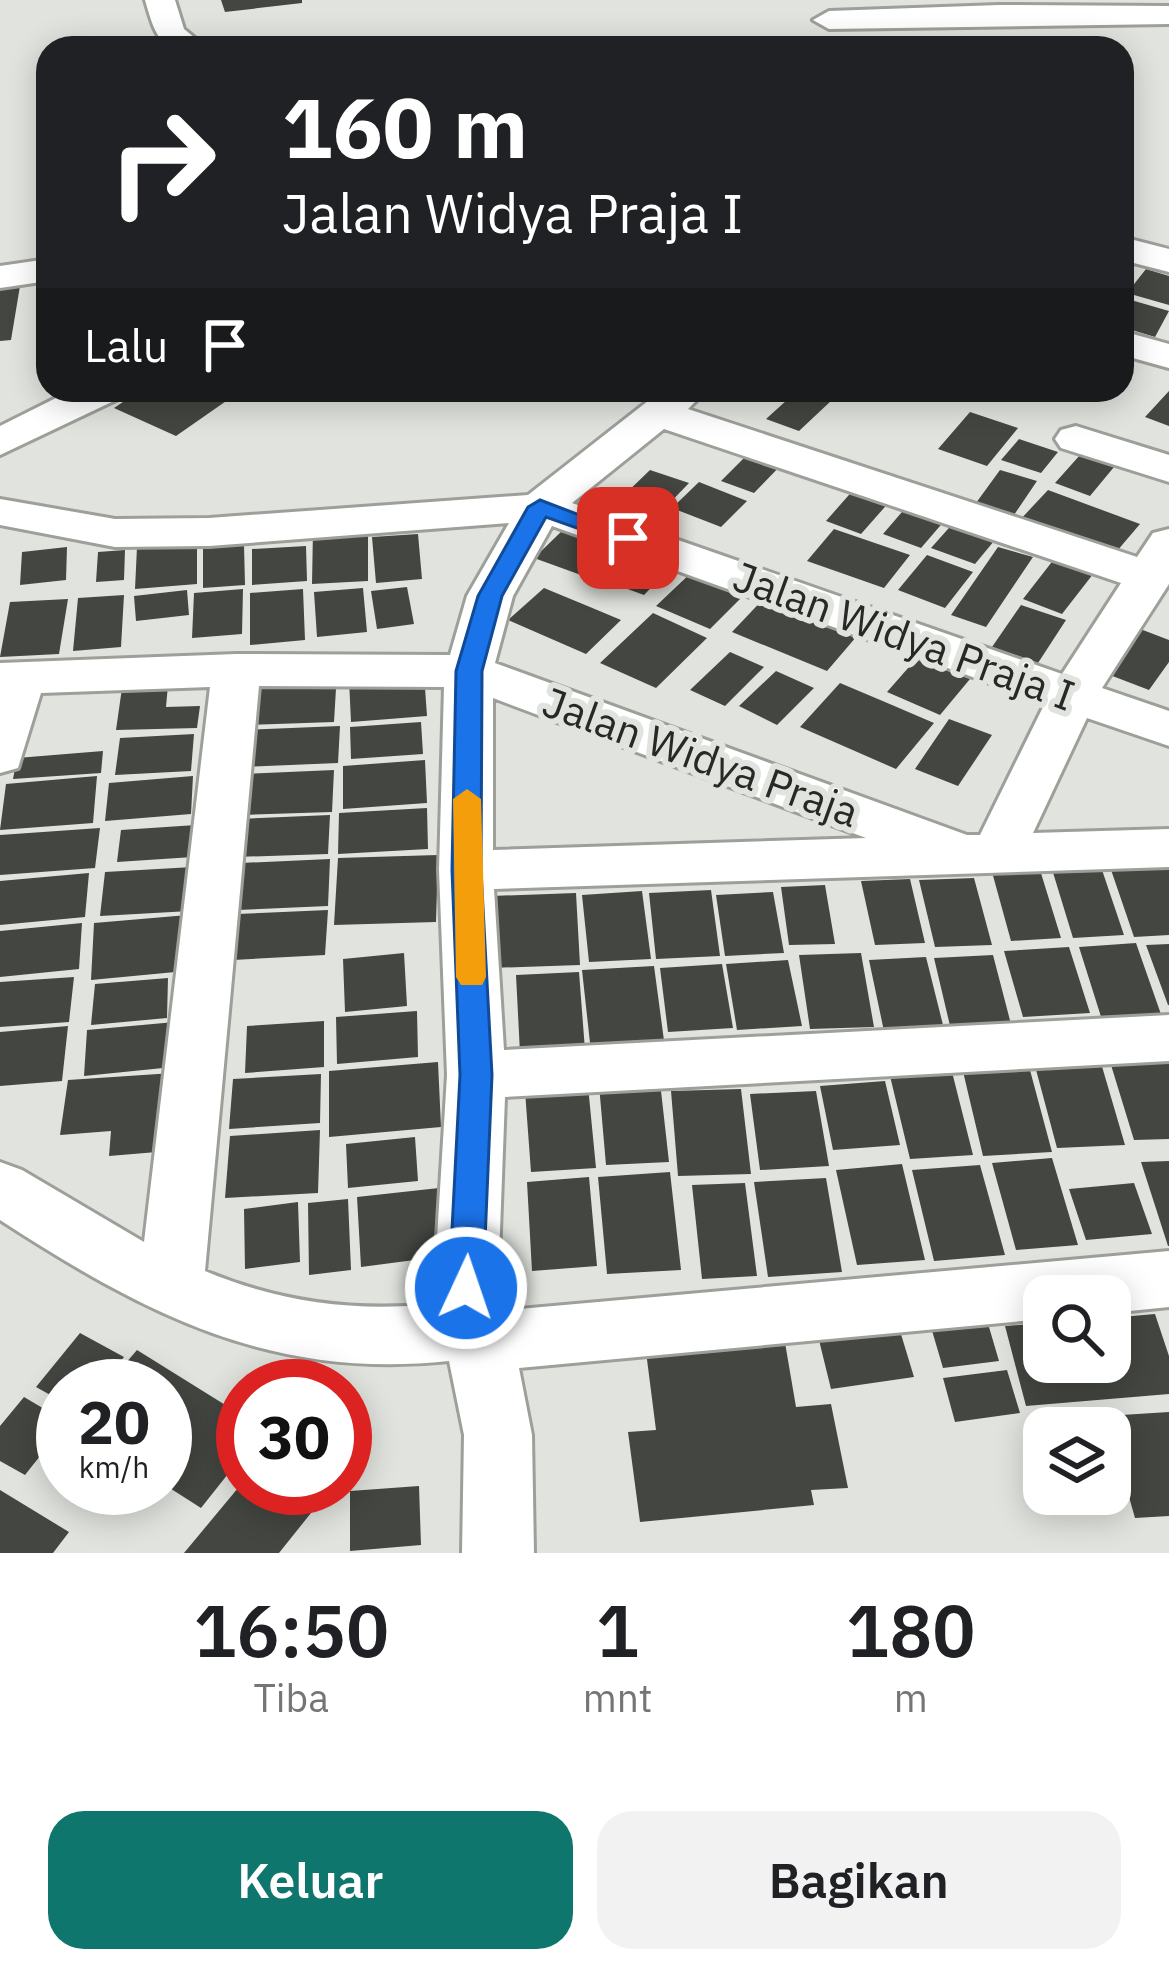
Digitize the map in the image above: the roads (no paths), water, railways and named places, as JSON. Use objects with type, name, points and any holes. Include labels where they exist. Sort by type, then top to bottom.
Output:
[{"type":"street","points":[[160,0],[174,36]]},
{"type":"street","points":[[829,20],[1080,7],[1169,15]]},
{"type":"street","points":[[1134,251],[1169,261]]},
{"type":"street","points":[[0,277],[36,272]]},
{"type":"street","points":[[1134,346],[1169,356]]},
{"type":"street","points":[[0,442],[80,402]]},
{"type":"street","points":[[498,1553],[500,1434],[472,1336],[476,1075],[466,870],[469,671],[490,596],[540,507],[674,402],[1160,560],[1073,696],[982,856]]},
{"type":"street","points":[[1076,439],[1169,470]]},
{"type":"street","name":"Jalan Widya Praja I","points":[[0,512],[115,532],[186,532],[540,507],[1169,729]]},
{"type":"street","points":[[171,1287],[236,670]]},
{"type":"street","name":"Jalan Widya Praja","points":[[10,681],[236,670],[469,671],[982,856]]},
{"type":"street","points":[[0,756],[10,681]]},
{"type":"street","points":[[466,870],[1169,848]]},
{"type":"street","points":[[476,1075],[1169,1038]]},
{"type":"street","points":[[0,1188],[171,1287],[236,1312],[370,1338],[472,1336],[1169,1279]]}]
